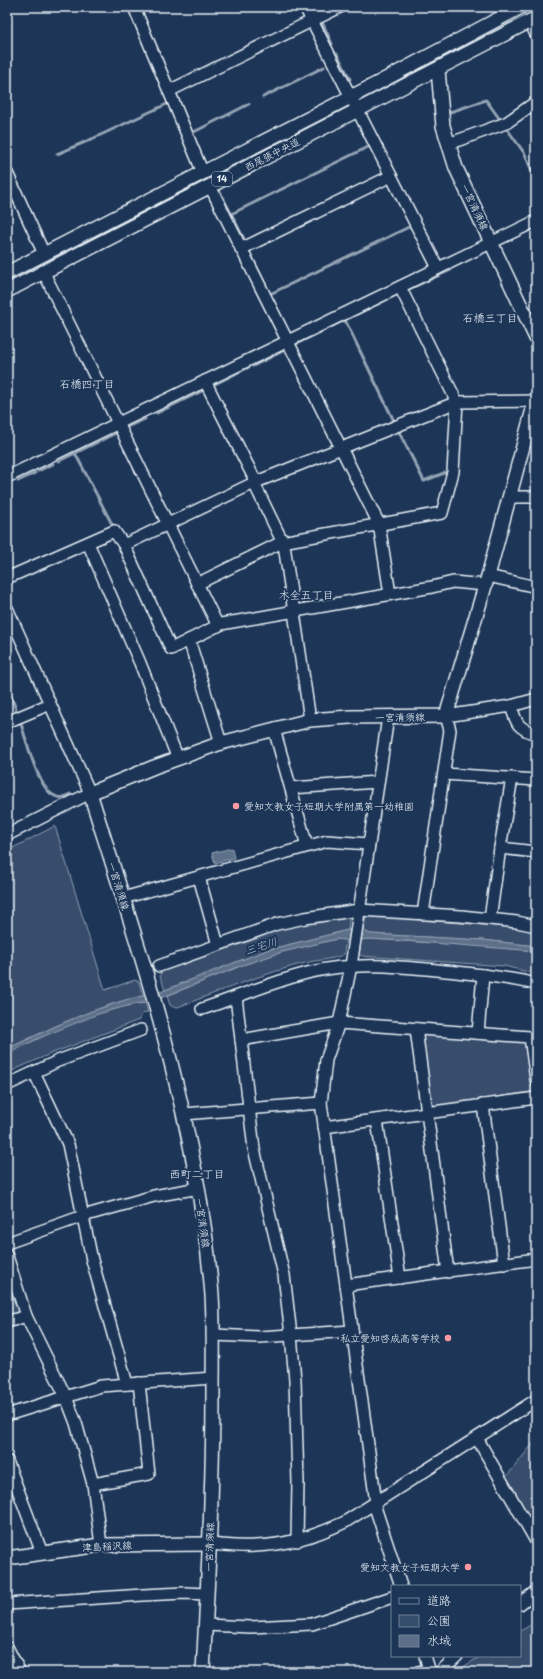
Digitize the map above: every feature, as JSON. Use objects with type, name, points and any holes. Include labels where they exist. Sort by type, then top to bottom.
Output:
[{"type":"main road","points":[[522,7],[533,19]]},
{"type":"main road","name":"西尾張中央道","points":[[7,273],[351,97],[522,7]]},
{"type":"main road","name":"西尾張中央道","points":[[7,291],[43,271],[438,70],[533,19]]},
{"type":"main road","name":"一宮清須線","points":[[438,70],[443,126],[456,168],[536,338]]},
{"type":"main road","points":[[446,716],[486,580],[536,400]]},
{"type":"main road","name":"一宮清須線","points":[[203,1672],[213,1462],[214,1335],[209,1267],[199,1188],[184,1114],[157,1010],[90,793],[221,743],[310,720],[350,717],[446,716]]},
{"type":"main road","name":"津島稲沢線","points":[[7,1558],[101,1545],[208,1544]]},
{"type":"street","points":[[134,7],[203,173]]},
{"type":"street","points":[[305,7],[359,110],[438,268]]},
{"type":"street","points":[[169,91],[340,7]]},
{"type":"street","points":[[533,19],[536,35]]},
{"type":"street","points":[[448,144],[506,122],[536,102]]},
{"type":"street","points":[[7,173],[44,254]]},
{"type":"street","points":[[241,249],[391,176]]},
{"type":"street","points":[[210,186],[379,524],[390,594]]},
{"type":"street","points":[[7,477],[536,221]]},
{"type":"street","points":[[43,271],[218,626]]},
{"type":"street","points":[[197,584],[282,542],[442,513],[453,472],[457,402],[400,287]]},
{"type":"street","points":[[206,381],[282,542],[310,720]]},
{"type":"street","points":[[124,545],[255,483],[457,402],[536,400]]},
{"type":"street","points":[[508,497],[536,497]]},
{"type":"street","points":[[7,578],[114,531],[124,545],[171,649],[218,626],[453,582],[486,580],[532,586],[536,585]]},
{"type":"street","points":[[88,543],[140,663],[178,759]]},
{"type":"street","points":[[7,608],[90,793],[7,835]]},
{"type":"street","points":[[189,640],[221,743]]},
{"type":"street","points":[[424,914],[450,730],[446,716],[511,706],[536,699]]},
{"type":"street","points":[[7,722],[50,704]]},
{"type":"street","points":[[511,706],[516,722],[527,731],[536,734]]},
{"type":"street","points":[[388,717],[351,966],[339,1023],[326,1060],[321,1103],[375,1504],[401,1585]]},
{"type":"street","points":[[274,729],[307,846]]},
{"type":"street","points":[[444,774],[536,780]]},
{"type":"street","points":[[490,919],[512,778]]},
{"type":"street","points":[[291,788],[378,782]]},
{"type":"street","points":[[123,898],[327,841],[369,844]]},
{"type":"street","points":[[500,848],[536,852]]},
{"type":"street","points":[[199,877],[218,945]]},
{"type":"street","points":[[159,966],[277,924],[305,918],[358,914],[424,914],[490,919],[536,926]]},
{"type":"street","points":[[202,1009],[311,972],[351,966],[395,966],[504,977],[536,984]]},
{"type":"street","points":[[478,1033],[483,975]]},
{"type":"street","points":[[236,997],[254,1149],[284,1274],[291,1335],[295,1380],[298,1482],[297,1541]]},
{"type":"street","points":[[241,1040],[339,1023],[530,1036],[536,1080]]},
{"type":"street","points":[[416,1029],[448,1272]]},
{"type":"street","points":[[7,1085],[58,1061],[141,1030]]},
{"type":"street","points":[[34,1072],[68,1144],[92,1260],[127,1384]]},
{"type":"street","points":[[324,1127],[536,1098]]},
{"type":"street","points":[[184,1114],[321,1103]]},
{"type":"street","points":[[483,1105],[504,1264]]},
{"type":"street","points":[[377,1120],[400,1278]]},
{"type":"street","points":[[7,1243],[83,1216],[154,1196],[199,1188]]},
{"type":"street","points":[[7,1256],[26,1316],[66,1397],[76,1423],[93,1484],[101,1545]]},
{"type":"street","points":[[346,1285],[536,1259]]},
{"type":"street","points":[[7,1322],[26,1316]]},
{"type":"street","points":[[214,1335],[259,1337],[352,1331]]},
{"type":"street","points":[[7,1415],[101,1386],[213,1378]]},
{"type":"street","points":[[93,1484],[149,1474],[139,1383]]},
{"type":"street","points":[[208,1544],[254,1547],[297,1541],[323,1533],[375,1504],[536,1400]]},
{"type":"street","points":[[477,1438],[536,1541]]},
{"type":"street","points":[[7,1461],[42,1553]]},
{"type":"street","points":[[521,1603],[536,1591]]},
{"type":"street","points":[[7,1604],[143,1595],[184,1593],[207,1594]]},
{"type":"street","points":[[205,1625],[251,1627],[312,1624],[391,1597]]},
{"type":"street","points":[[7,1647],[20,1672]]},
{"type":"street","points":[[426,1657],[433,1671]]},
{"type":"street","points":[[418,1672],[433,1671],[455,1657]]},
{"type":"green space","points":[[55,826],[105,990],[135,980],[139,982],[143,996],[125,1000],[90,1012],[7,1049],[7,851]]},
{"type":"green space","points":[[346,916],[349,919],[348,930],[267,950],[165,990],[160,976],[161,971],[293,924]]},
{"type":"green space","points":[[369,916],[523,928],[536,931],[536,946],[483,940],[370,934],[363,930],[366,917]]},
{"type":"green space","points":[[337,939],[346,940],[344,954],[341,956],[292,966],[241,983],[175,1008],[170,1005],[167,996],[243,965],[282,952]]},
{"type":"green space","points":[[369,939],[536,951],[536,974],[504,966],[362,956],[359,954],[361,940]]},
{"type":"green space","points":[[145,1003],[148,1012],[142,1014],[139,1020],[50,1054],[7,1073],[7,1054],[57,1030],[91,1016],[127,1006]]},
{"type":"green space","points":[[425,1033],[523,1041],[527,1044],[533,1089],[530,1092],[434,1106],[431,1103],[421,1038]]},
{"type":"green space","points":[[7,1273],[19,1308],[16,1314],[7,1317]]},
{"type":"green space","points":[[536,1440],[536,1515],[530,1521],[506,1477]]},
{"type":"green space","points":[[536,1622],[536,1672],[455,1672],[479,1657],[521,1657],[521,1630]]},
{"type":"water","points":[[232,848],[234,858],[215,863],[212,853]]},
{"type":"water","points":[[348,930],[363,930],[370,934],[483,940],[536,946],[536,951],[407,941],[369,939],[350,941],[337,939],[282,952],[243,965],[151,1002],[134,1004],[98,1014],[39,1038],[7,1054],[7,1049],[92,1011],[125,1000],[160,992],[267,950]]},
{"type":"waterway","points":[[314,7],[316,11]]},
{"type":"waterway","points":[[323,24],[332,44]]},
{"type":"waterway","points":[[337,54],[350,79]]},
{"type":"waterway","points":[[263,97],[324,67]]},
{"type":"waterway","points":[[450,112],[486,100],[501,121]]},
{"type":"waterway","points":[[57,154],[169,103]]},
{"type":"waterway","points":[[190,134],[249,104]]},
{"type":"waterway","points":[[505,126],[525,154],[536,181]]},
{"type":"waterway","points":[[231,214],[370,146]]},
{"type":"waterway","points":[[221,194],[245,241]]},
{"type":"waterway","points":[[270,294],[413,225]]},
{"type":"waterway","points":[[249,251],[266,286]]},
{"type":"waterway","points":[[409,289],[451,270]]},
{"type":"waterway","points":[[296,344],[398,294]]},
{"type":"waterway","points":[[345,320],[395,423]]},
{"type":"waterway","points":[[253,366],[287,349]]},
{"type":"waterway","points":[[213,385],[249,367]]},
{"type":"waterway","points":[[157,413],[206,389]]},
{"type":"waterway","points":[[127,427],[145,419]]},
{"type":"waterway","points":[[398,430],[424,481],[449,471]]},
{"type":"waterway","points":[[59,461],[116,433]]},
{"type":"waterway","points":[[75,453],[114,528]]},
{"type":"waterway","points":[[38,471],[53,464]]},
{"type":"waterway","points":[[18,481],[35,473]]},
{"type":"waterway","points":[[7,685],[17,712]]},
{"type":"waterway","points":[[20,721],[33,763],[43,784],[49,792],[57,797],[70,794]]},
{"type":"place","name":"愛知文教女子短期大学附属第一幼稚園","points":[[236,806]]},
{"type":"place","name":"私立愛知啓成高等学校","points":[[448,1338]]},
{"type":"place","name":"愛知文教女子短期大学","points":[[468,1567]]},
{"type":"district","name":"石橋三丁目","points":[[490,318]]},
{"type":"district","name":"石橋四丁目","points":[[87,384]]},
{"type":"district","name":"木全五丁目","points":[[306,595]]},
{"type":"district","name":"西町二丁目","points":[[197,1174]]},
{"type":"water label","name":"三宅川","points":[[261,946]]}]
